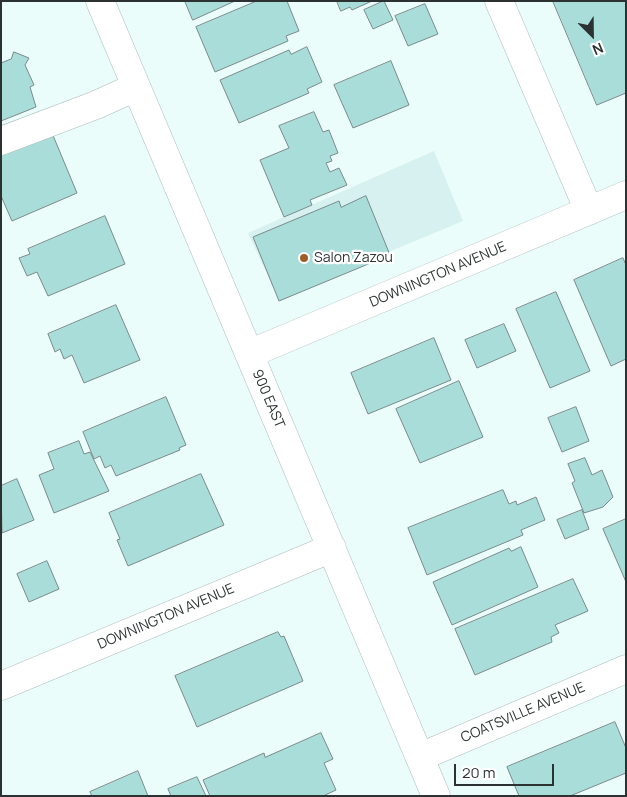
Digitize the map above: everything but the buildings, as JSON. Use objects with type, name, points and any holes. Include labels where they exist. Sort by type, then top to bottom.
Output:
[{"type":"street","name":"900 EAST","points":[[100,1],[436,796]]},
{"type":"street","points":[[499,1],[589,211]]},
{"type":"street","points":[[1,141],[96,105],[136,87]]},
{"type":"street","name":"DOWNINGTON AVENUE","points":[[249,354],[626,196]]},
{"type":"street","name":"DOWNINGTON AVENUE","points":[[1,686],[332,548]]},
{"type":"street","name":"COATSVILLE AVENUE","points":[[420,757],[626,669]]},
{"type":"shaded area","points":[[434,151],[463,221],[278,298],[248,233]]},
{"type":"place","name":"Salon Zazou","points":[[304,258]]}]
